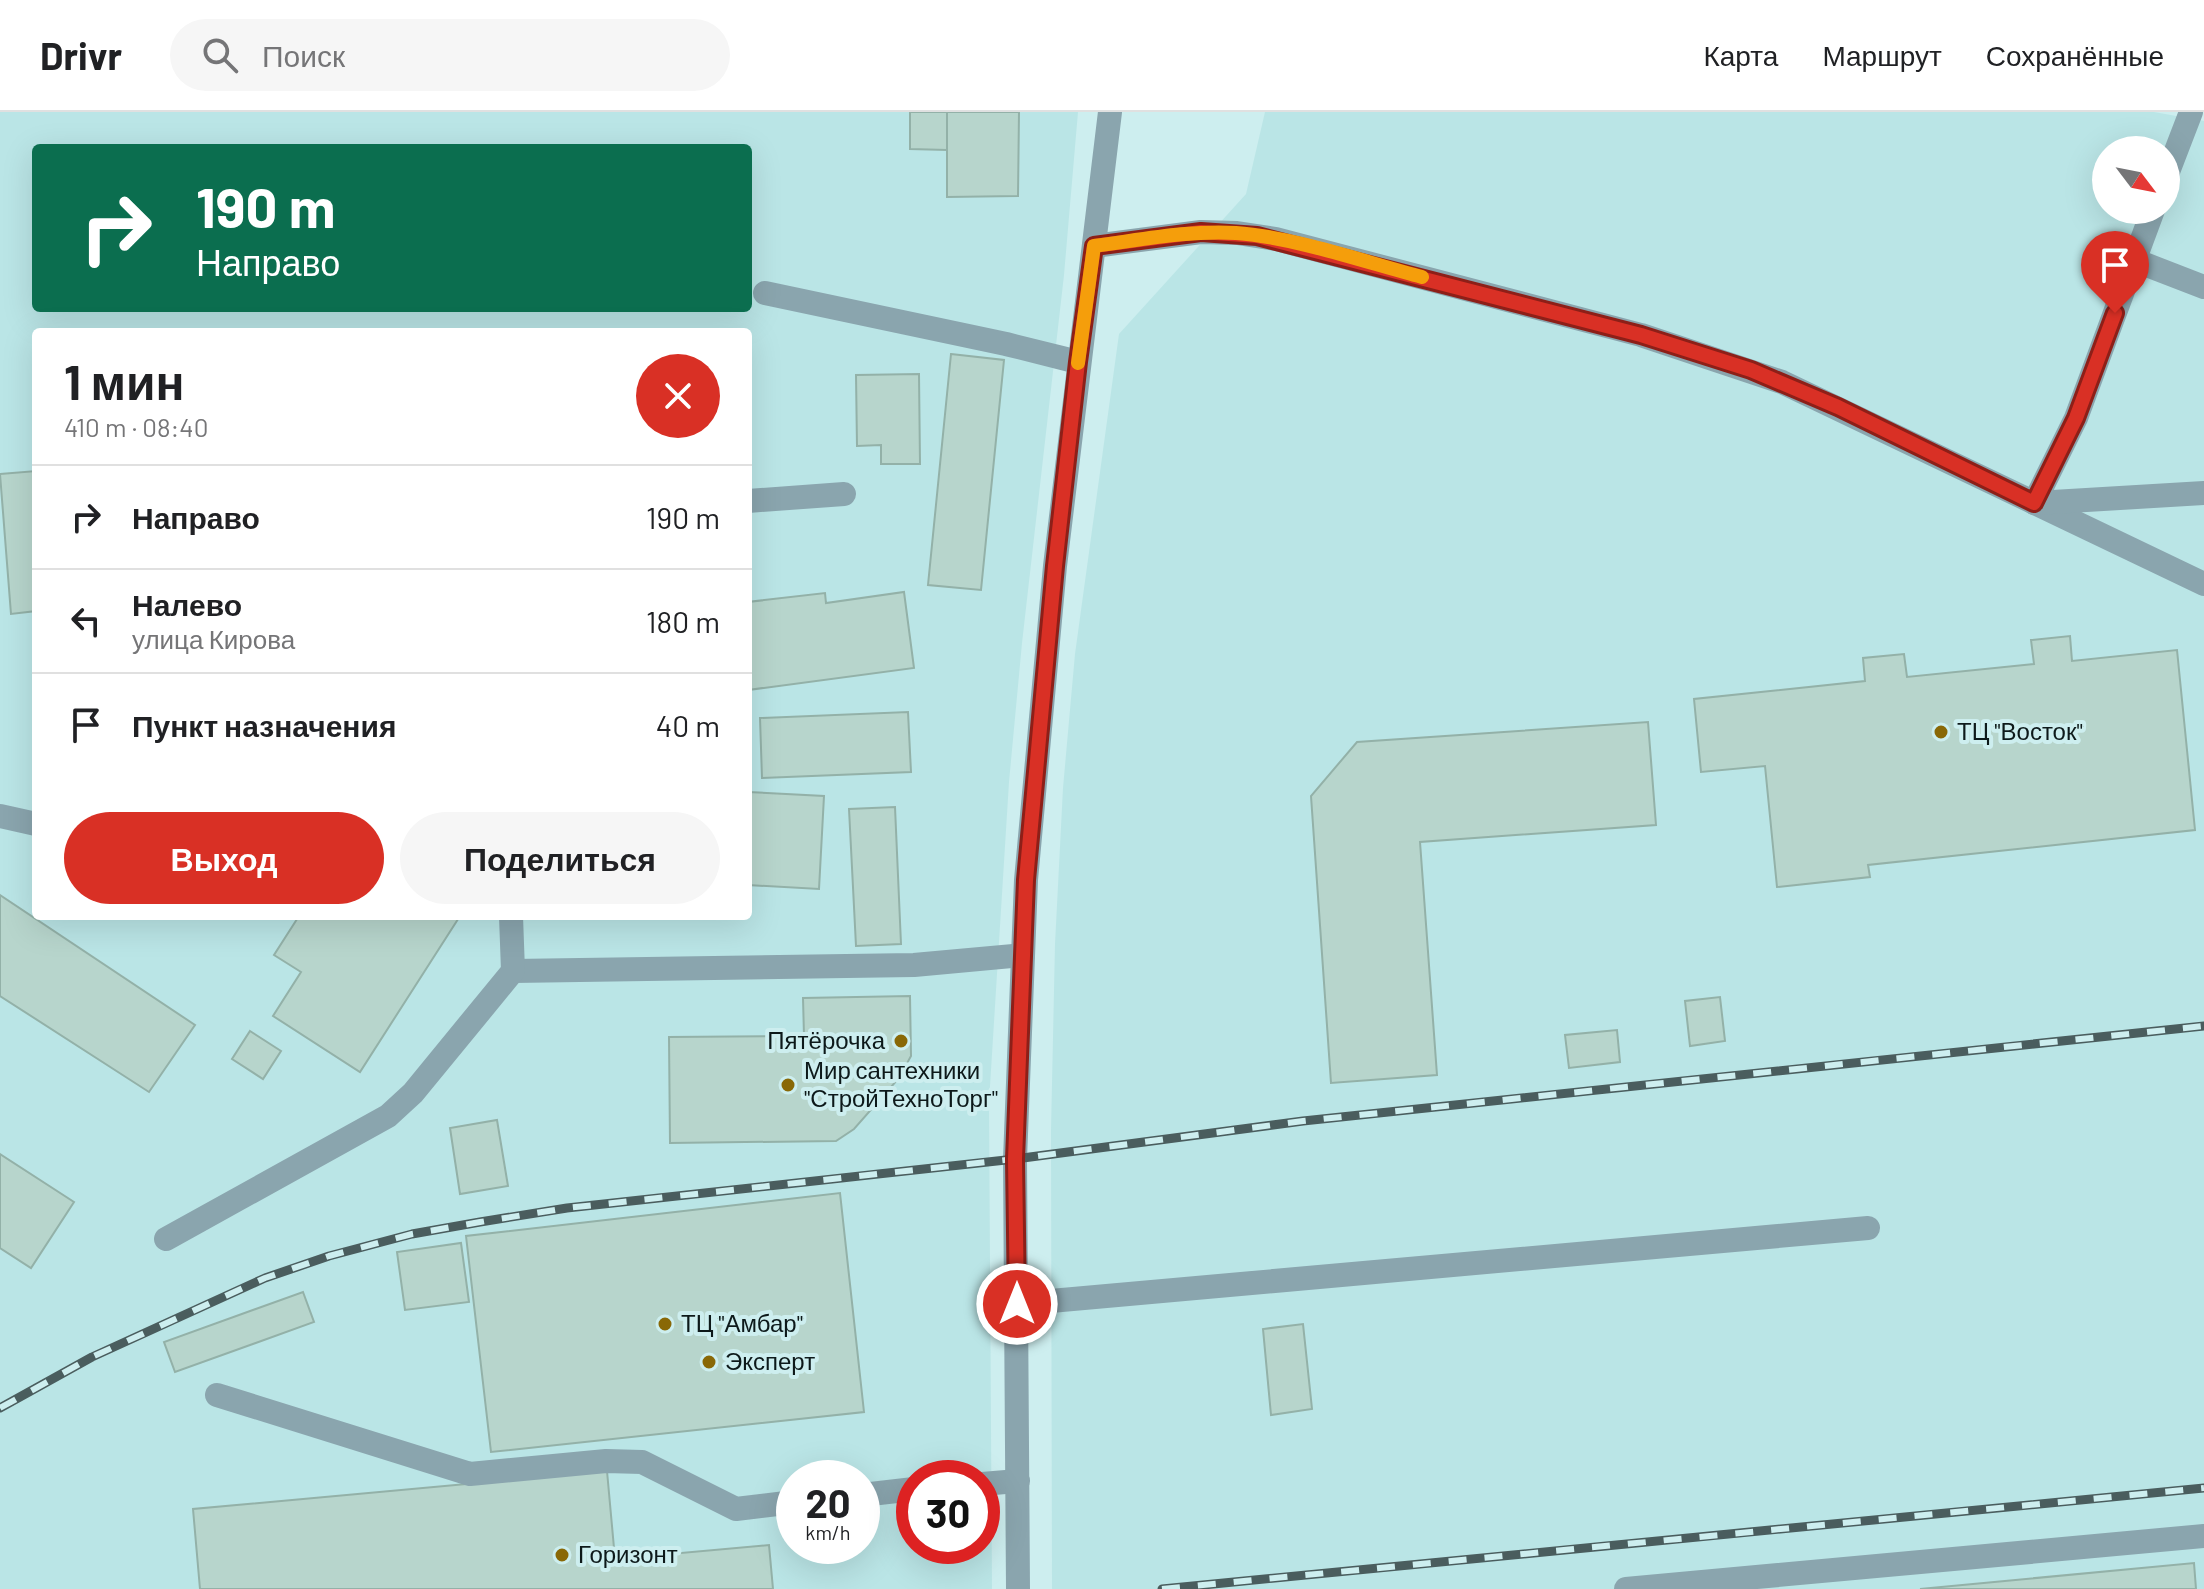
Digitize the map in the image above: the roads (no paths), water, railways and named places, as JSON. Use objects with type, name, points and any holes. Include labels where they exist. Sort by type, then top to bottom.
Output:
[{"type":"street","points":[[1018,1589],[1015,1159],[1026,880],[1055,566],[1110,112]]},
{"type":"street","points":[[2180,141],[2191,112]]},
{"type":"street","points":[[2034,503],[2076,418],[2148,224]]},
{"type":"street","points":[[1094,246],[1201,232],[1276,239],[1641,335],[1782,382],[2204,584]]},
{"type":"street","points":[[2134,260],[2204,287]]},
{"type":"street","points":[[765,293],[1078,362]]},
{"type":"street","points":[[2034,503],[2204,493]]},
{"type":"street","points":[[752,501],[844,494]]},
{"type":"street","points":[[0,816],[32,823]]},
{"type":"street","points":[[166,1239],[388,1116],[413,1093],[513,971],[511,920]]},
{"type":"street","points":[[513,971],[914,965],[1023,955]]},
{"type":"street","points":[[1017,1304],[1868,1228]]},
{"type":"street","points":[[217,1395],[470,1474],[606,1461],[642,1462],[736,1509],[776,1504]]},
{"type":"street","points":[[1000,1482],[1018,1481]]},
{"type":"street","points":[[1626,1589],[2204,1536]]},
{"type":"railway","points":[[0,1408],[92,1357],[265,1278],[329,1256],[412,1234],[480,1222],[567,1208],[1015,1159],[1303,1121],[2204,1026]]},
{"type":"railway","points":[[1162,1589],[2204,1488]]},
{"type":"place","name":"ТЦ \"Восток\"","points":[[1941,732]]},
{"type":"place","name":"Пятёрочка","points":[[901,1041]]},
{"type":"place","name":"Мир сантехники \"СтройТехноТорг\"","points":[[788,1085]]},
{"type":"place","name":"ТЦ \"Амбар\"","points":[[665,1324]]},
{"type":"place","name":"Эксперт","points":[[709,1362]]},
{"type":"place","name":"Горизонт","points":[[562,1555]]}]
